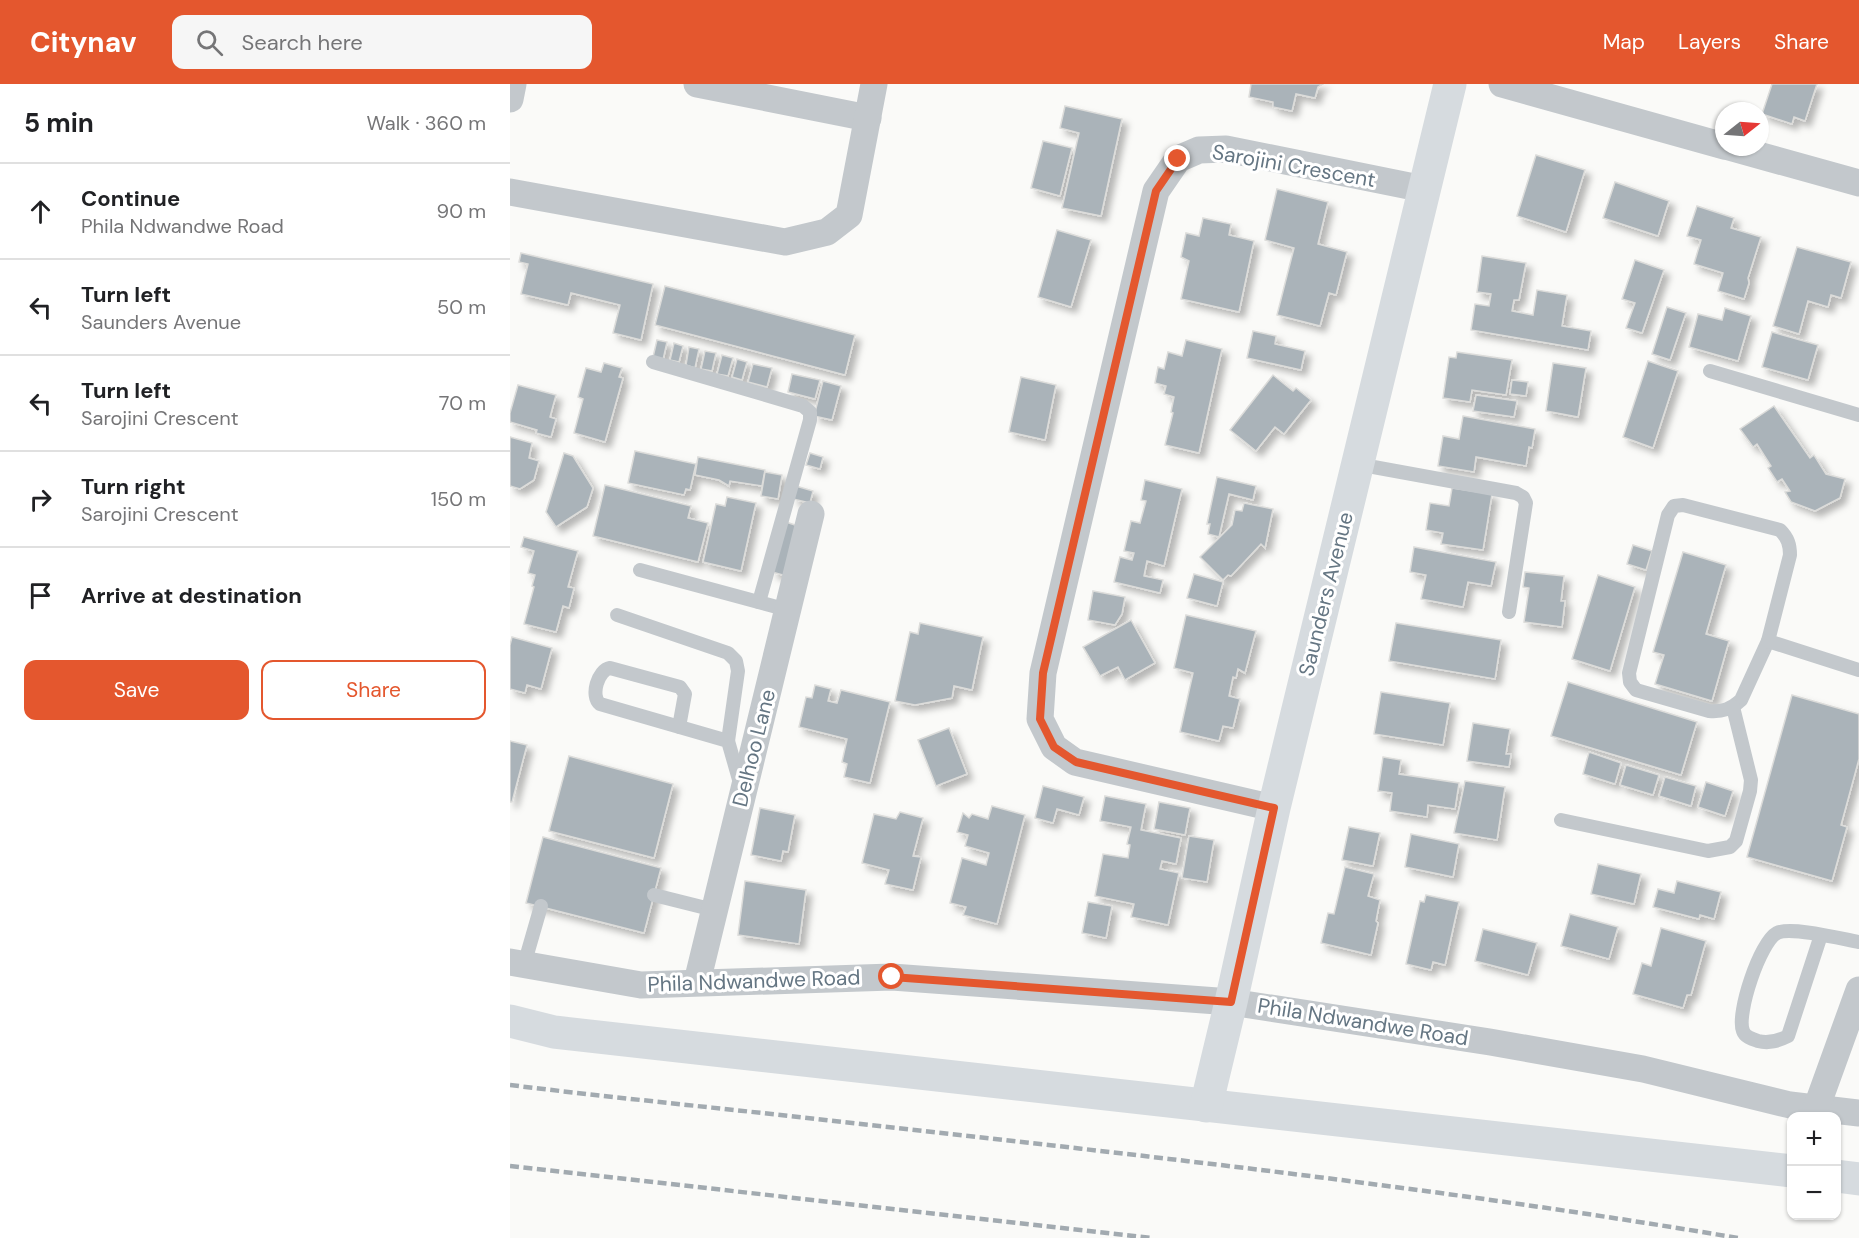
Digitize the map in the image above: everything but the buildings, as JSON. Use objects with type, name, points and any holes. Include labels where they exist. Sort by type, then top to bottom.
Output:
[{"type":"street","points":[[510,99],[513,84]]},
{"type":"street","points":[[697,84],[868,118]]},
{"type":"street","points":[[510,192],[785,242],[827,232],[849,215],[874,84]]},
{"type":"street","name":"Saunders Avenue","points":[[1206,1106],[1274,808],[1450,84]]},
{"type":"street","points":[[1502,84],[1715,143]]},
{"type":"street","name":"Sarojini Crescent","points":[[1274,808],[1076,762],[1054,747],[1040,719],[1043,673],[1156,191],[1178,159],[1199,150],[1226,149],[1424,189]]},
{"type":"street","points":[[1769,156],[1857,176]]},
{"type":"street","name":"Delhoo Lane","points":[[697,982],[811,514]]},
{"type":"street","name":"Phila Ndwandwe Road","points":[[517,964],[641,985],[892,977],[1231,1002],[1490,1042],[1643,1069],[1733,1092],[1816,1109],[1859,1113]]},
{"type":"street","points":[[1816,1109],[1859,990]]},
{"type":"street","points":[[510,1021],[554,1032]]},
{"type":"street","points":[[510,1029],[554,1032],[1787,1171]]},
{"type":"street","points":[[1841,1177],[1859,1179]]},
{"type":"lane","points":[[653,362],[803,406],[810,411],[810,420],[759,602]]},
{"type":"lane","points":[[1710,372],[1859,415]]},
{"type":"lane","points":[[1358,464],[1516,493],[1522,497],[1526,503],[1509,612]]},
{"type":"lane","points":[[1683,505],[1780,530],[1786,536],[1791,555],[1768,640],[1741,700],[1733,707],[1721,712],[1709,711],[1636,690],[1630,682],[1629,674],[1668,515],[1674,506],[1683,505]]},
{"type":"lane","points":[[640,570],[788,610]]},
{"type":"lane","points":[[617,615],[728,653],[736,661],[738,671],[728,741],[743,793]]},
{"type":"lane","points":[[1768,640],[1859,670]]},
{"type":"lane","points":[[679,727],[685,694],[680,687],[610,668],[604,669],[600,674],[596,702],[679,727],[728,741]]},
{"type":"lane","points":[[1561,820],[1708,851],[1730,847],[1736,841],[1751,780],[1733,707]]},
{"type":"lane","points":[[654,895],[714,910]]},
{"type":"lane","points":[[517,964],[541,906]]},
{"type":"lane","points":[[1821,935],[1788,1036],[1765,1043],[1750,1039],[1743,1033],[1744,1003],[1766,944],[1777,933],[1797,931],[1821,935],[1859,942]]},
{"type":"railway","points":[[510,1085],[1397,1187],[1738,1238]]},
{"type":"railway","points":[[510,1166],[1151,1238]]},
{"type":"route","points":[[892,977],[1231,1002],[1274,808],[1076,762],[1054,747],[1040,719],[1043,673],[1156,191],[1178,159]]}]
